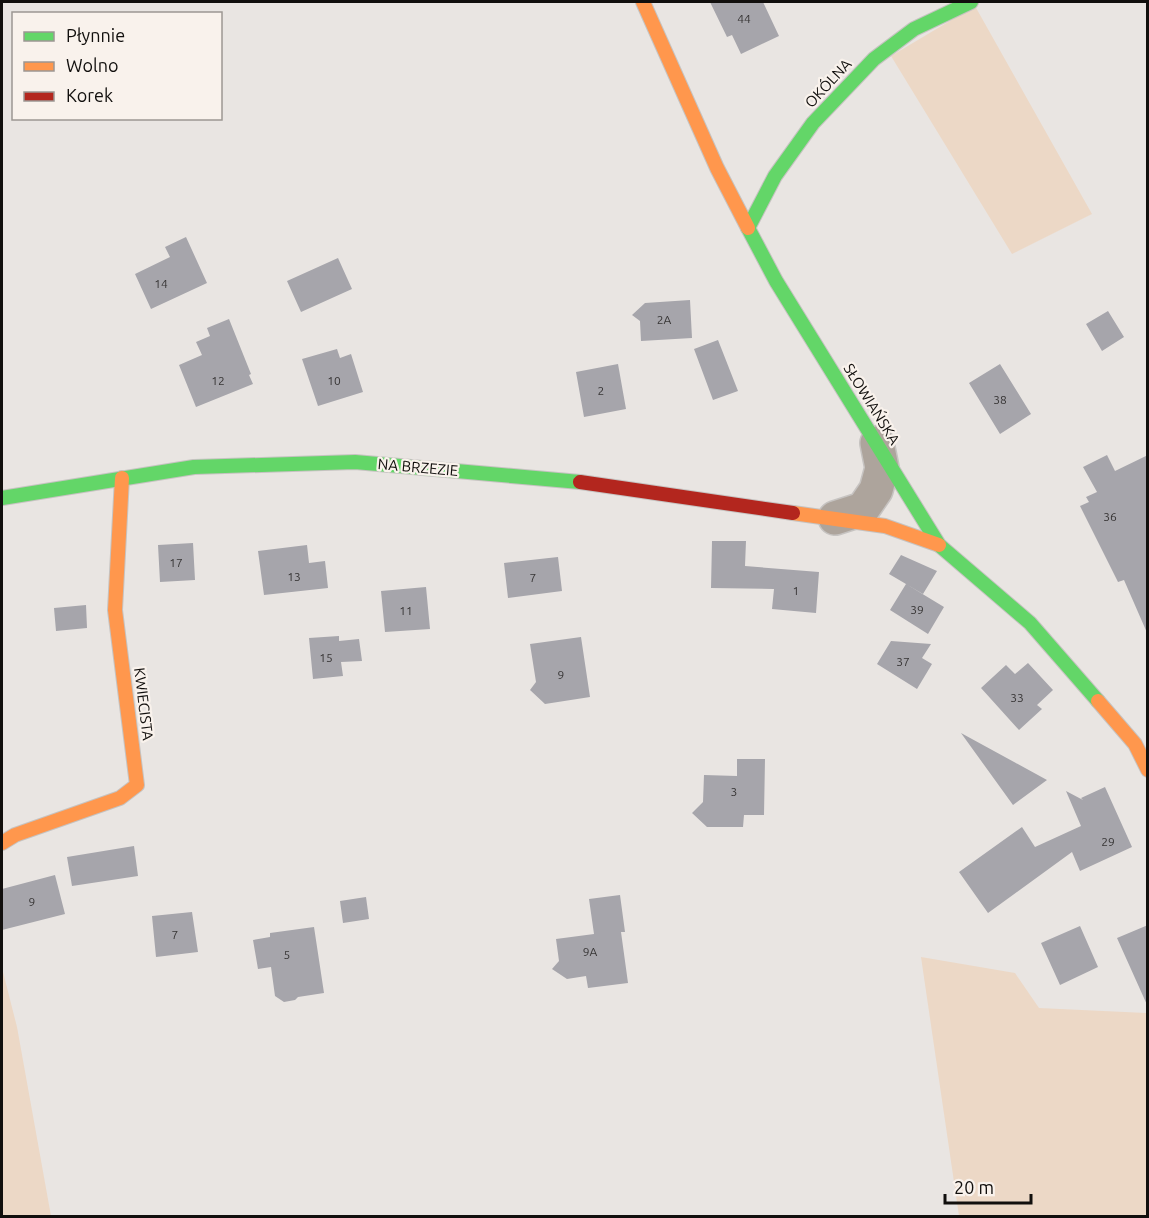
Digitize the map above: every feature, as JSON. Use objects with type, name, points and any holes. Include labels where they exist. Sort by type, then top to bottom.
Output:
[{"type":"street","name":"SŁOWIAŃSKA","points":[[643,2],[717,168],[776,281],[939,545],[1030,623],[1135,744],[1148,770]]},
{"type":"street","name":"OKÓLNA","points":[[748,228],[775,176],[813,123],[874,58],[914,28],[971,2]]},
{"type":"street","name":"NA BRZEZIE","points":[[835,518],[863,509],[876,490],[882,468],[877,443]]},
{"type":"street","name":"NA BRZEZIE","points":[[2,498],[194,467],[354,462],[566,480],[835,518],[885,526],[939,545]]},
{"type":"street","name":"KWIECISTA","points":[[2,843],[15,835],[120,798],[137,785],[115,610],[122,478]]},
{"type":"shaded area","points":[[975,6],[1092,214],[1012,254],[891,56]]},
{"type":"shaded area","points":[[921,957],[1015,973],[1039,1008],[1146,1013],[1147,1216],[959,1216]]},
{"type":"shaded area","points":[[2,968],[17,1027],[51,1216],[2,1216]]},
{"type":"building","points":[[710,2],[763,2],[779,36],[741,54],[732,35],[727,37]]},
{"type":"building","points":[[186,237],[207,283],[151,309],[135,274],[170,257],[165,247]]},
{"type":"building","points":[[338,258],[352,289],[301,312],[287,281]]},
{"type":"building","points":[[690,300],[692,338],[641,341],[640,321],[632,315],[645,303]]},
{"type":"building","points":[[1108,311],[1124,337],[1102,351],[1086,324]]},
{"type":"building","points":[[229,319],[253,384],[196,407],[179,365],[202,355],[196,342],[210,336],[207,328]]},
{"type":"building","points":[[718,340],[738,391],[713,400],[694,349]]},
{"type":"building","points":[[337,349],[340,358],[351,354],[363,392],[318,406],[302,359]]},
{"type":"building","points":[[618,364],[626,409],[584,417],[576,372]]},
{"type":"building","points":[[1000,364],[1031,414],[1000,434],[969,383]]},
{"type":"building","points":[[1107,455],[1115,471],[1148,455],[1148,635],[1124,580],[1118,582],[1080,506],[1089,502],[1086,497],[1097,492],[1083,467]]},
{"type":"building","points":[[712,541],[746,541],[745,566],[819,572],[816,613],[772,609],[774,589],[711,588]]},
{"type":"building","points":[[193,543],[195,580],[160,582],[158,545]]},
{"type":"building","points":[[307,545],[309,563],[325,561],[328,588],[264,595],[258,551]]},
{"type":"building","points":[[901,555],[937,571],[923,594],[889,574]]},
{"type":"building","points":[[558,557],[562,591],[508,598],[504,563]]},
{"type":"building","points":[[906,584],[944,607],[928,634],[890,610]]},
{"type":"building","points":[[426,587],[430,629],[385,632],[381,591]]},
{"type":"building","points":[[86,605],[87,628],[56,631],[54,608]]},
{"type":"building","points":[[339,636],[339,641],[359,639],[362,661],[341,662],[343,676],[313,679],[309,638]]},
{"type":"building","points":[[581,637],[590,697],[545,704],[530,690],[536,682],[530,644]]},
{"type":"building","points":[[891,641],[931,644],[922,658],[932,664],[917,689],[877,664]]},
{"type":"building","points":[[1028,663],[1053,690],[1037,705],[1042,709],[1019,730],[981,688],[1006,665],[1015,674]]},
{"type":"building","points":[[961,733],[1047,780],[1013,805]]},
{"type":"building","points":[[737,759],[765,759],[764,815],[744,815],[743,827],[707,827],[692,813],[703,802],[704,775],[737,776]]},
{"type":"building","points":[[1105,787],[1132,847],[1080,871],[1072,852],[988,913],[959,872],[1022,827],[1035,847],[1081,826],[1066,791],[1083,800],[1081,798]]},
{"type":"building","points":[[134,846],[138,876],[72,886],[67,857]]},
{"type":"building","points":[[55,875],[65,914],[2,930],[2,889]]},
{"type":"building","points":[[620,895],[625,932],[621,932],[628,983],[588,988],[586,976],[567,979],[552,969],[559,961],[556,939],[594,934],[589,899]]},
{"type":"building","points":[[366,897],[369,919],[343,923],[340,901]]},
{"type":"building","points":[[192,912],[198,952],[156,957],[152,916]]},
{"type":"building","points":[[1148,925],[1148,1007],[1117,938]]},
{"type":"building","points":[[1080,926],[1098,967],[1060,985],[1041,943]]},
{"type":"building","points":[[314,927],[324,993],[298,997],[295,1000],[284,1002],[275,996],[271,967],[258,969],[253,940],[270,937],[270,933]]},
{"type":"traffic: fast","points":[[748,228],[775,176],[813,123],[874,59],[914,29],[971,2]]},
{"type":"traffic: fast","points":[[748,228],[776,281],[939,545],[1030,623],[1098,701]]},
{"type":"traffic: fast","points":[[2,498],[194,467],[355,462],[580,482]]},
{"type":"traffic: slow","points":[[643,2],[717,168],[748,228]]},
{"type":"traffic: slow","points":[[2,843],[15,835],[120,798],[137,785],[115,610],[122,478]]},
{"type":"traffic: slow","points":[[793,513],[885,526],[939,545]]},
{"type":"traffic: slow","points":[[1098,701],[1135,744],[1148,770]]},
{"type":"traffic: jam","points":[[580,482],[793,513]]}]
